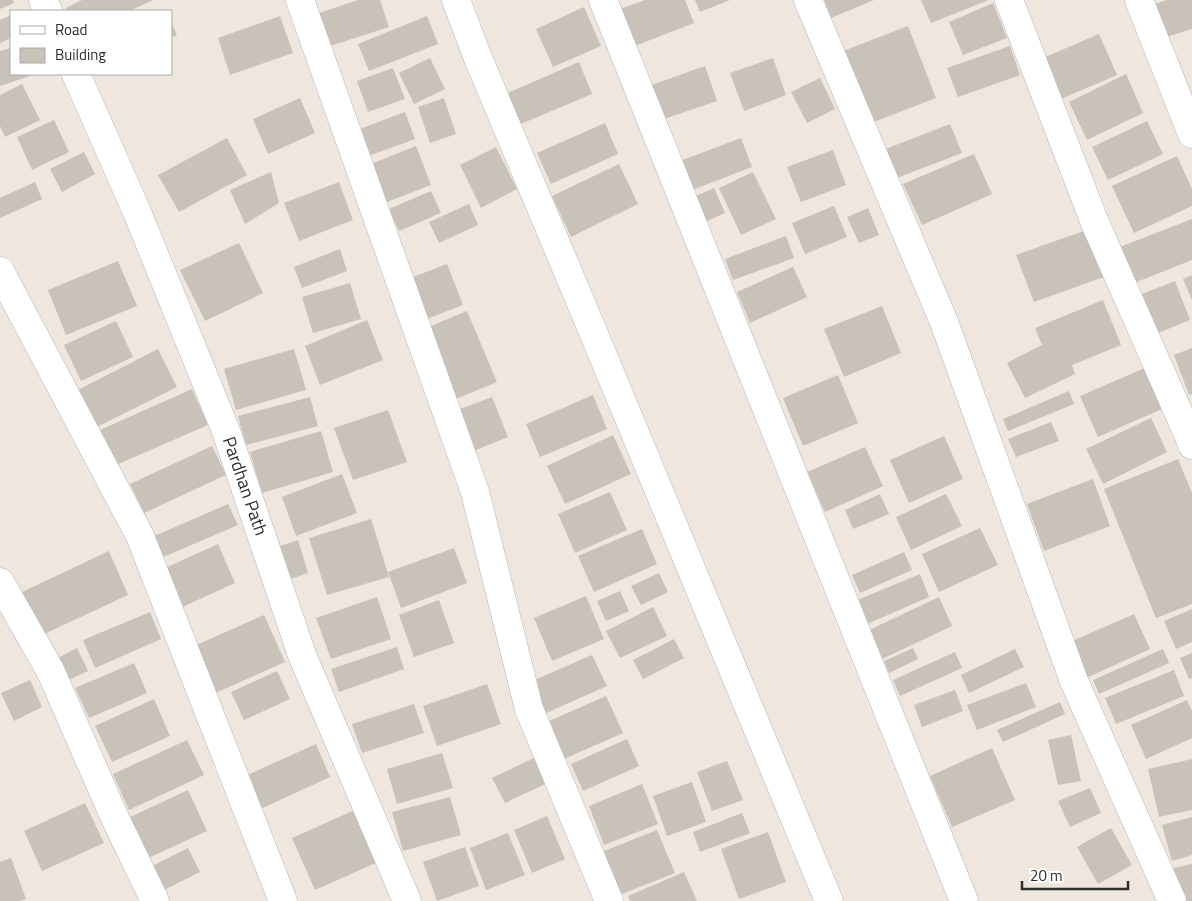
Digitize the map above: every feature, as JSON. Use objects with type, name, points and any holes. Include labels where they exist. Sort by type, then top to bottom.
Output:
[{"type":"street","points":[[300,0],[475,492],[529,709],[610,901]]},
{"type":"street","points":[[456,0],[478,58],[829,901]]},
{"type":"street","points":[[603,0],[964,901]]},
{"type":"street","points":[[808,0],[944,322],[1074,681],[1172,901]]},
{"type":"street","points":[[1008,0],[1095,222],[1192,445]]},
{"type":"street","points":[[1139,0],[1192,134]]},
{"type":"street","name":"Pardhan Path","points":[[76,75],[136,212],[226,431],[302,655],[407,901]]},
{"type":"street","points":[[0,271],[140,536],[283,901]]},
{"type":"street","points":[[0,582],[51,672],[114,816],[155,901]]},
{"type":"building","points":[[0,0],[13,0],[14,3],[0,9]]},
{"type":"building","points":[[82,0],[153,0],[131,10],[67,10],[66,8]]},
{"type":"building","points":[[358,0],[380,0],[389,27],[327,47],[316,14]]},
{"type":"building","points":[[645,0],[685,0],[694,23],[627,49],[612,12]]},
{"type":"building","points":[[695,0],[730,0],[700,12]]},
{"type":"building","points":[[824,0],[874,0],[831,18]]},
{"type":"building","points":[[921,0],[989,0],[931,23]]},
{"type":"building","points":[[1167,0],[1192,0],[1192,29],[1157,40],[1146,7]]},
{"type":"building","points":[[993,3],[1007,38],[963,55],[949,22]]},
{"type":"building","points":[[584,7],[601,46],[553,67],[536,29]]},
{"type":"building","points":[[10,15],[10,38],[0,43],[0,20]]},
{"type":"building","points":[[280,16],[293,53],[230,75],[218,38]]},
{"type":"building","points":[[427,16],[438,44],[369,71],[358,44]]},
{"type":"building","points":[[172,24],[177,35],[172,38]]},
{"type":"building","points":[[908,26],[936,98],[871,123],[843,51]]},
{"type":"building","points":[[1099,34],[1117,75],[1054,102],[1036,61]]},
{"type":"building","points":[[1010,46],[1020,75],[958,97],[947,68]]},
{"type":"building","points":[[10,48],[10,75],[30,76],[0,86],[0,51]]},
{"type":"building","points":[[430,58],[445,89],[414,104],[399,73]]},
{"type":"building","points":[[773,58],[786,95],[744,111],[730,73]]},
{"type":"building","points":[[579,62],[592,94],[509,129],[496,98]]},
{"type":"building","points":[[705,66],[717,101],[655,122],[643,88]]},
{"type":"building","points":[[393,68],[405,99],[368,112],[357,81]]},
{"type":"building","points":[[1126,74],[1143,113],[1087,140],[1069,102]]},
{"type":"building","points":[[820,78],[835,109],[807,123],[791,92]]},
{"type":"building","points":[[22,84],[40,120],[5,137],[0,126],[0,95]]},
{"type":"building","points":[[300,98],[315,133],[268,154],[253,119]]},
{"type":"building","points":[[444,98],[456,134],[430,143],[418,107]]},
{"type":"building","points":[[405,112],[415,139],[363,158],[354,131]]},
{"type":"building","points":[[54,120],[69,152],[32,170],[17,137]]},
{"type":"building","points":[[1147,121],[1163,154],[1108,180],[1092,147]]},
{"type":"building","points":[[605,123],[618,154],[551,184],[537,153]]},
{"type":"building","points":[[950,124],[962,153],[894,179],[883,150]]},
{"type":"building","points":[[227,138],[247,175],[179,212],[158,175]]},
{"type":"building","points":[[741,138],[752,167],[692,190],[680,161]]},
{"type":"building","points":[[416,146],[431,185],[382,204],[366,166]]},
{"type":"building","points":[[496,147],[517,189],[481,208],[460,165]]},
{"type":"building","points":[[833,150],[846,185],[801,202],[787,167]]},
{"type":"building","points":[[84,152],[95,174],[62,192],[50,169]]},
{"type":"building","points":[[974,154],[992,194],[922,225],[903,184]]},
{"type":"building","points":[[1177,156],[1192,189],[1192,206],[1134,233],[1112,186]]},
{"type":"building","points":[[619,164],[638,204],[571,237],[552,196]]},
{"type":"building","points":[[271,172],[279,203],[245,224],[230,190]]},
{"type":"building","points":[[753,172],[776,219],[741,235],[719,188]]},
{"type":"building","points":[[35,182],[42,199],[0,218],[0,198]]},
{"type":"building","points":[[339,182],[353,220],[299,241],[284,203]]},
{"type":"building","points":[[714,188],[725,213],[698,225],[687,200]]},
{"type":"building","points":[[431,191],[441,213],[399,231],[389,209]]},
{"type":"building","points":[[469,204],[478,225],[439,243],[429,222]]},
{"type":"building","points":[[834,206],[847,237],[805,254],[792,223]]},
{"type":"building","points":[[868,208],[879,235],[859,243],[847,217]]},
{"type":"building","points":[[1192,219],[1192,260],[1134,283],[1120,247]]},
{"type":"building","points":[[1095,227],[1112,274],[1034,302],[1016,255]]},
{"type":"building","points":[[786,236],[794,258],[733,280],[725,259]]},
{"type":"building","points":[[239,243],[263,293],[205,321],[180,270]]},
{"type":"building","points":[[340,249],[347,271],[302,288],[294,267]]},
{"type":"building","points":[[118,261],[137,306],[66,335],[48,290]]},
{"type":"building","points":[[447,264],[463,305],[424,320],[408,279]]},
{"type":"building","points":[[793,267],[807,297],[750,323],[737,292]]},
{"type":"building","points":[[1192,275],[1192,300],[1183,279]]},
{"type":"building","points":[[1175,281],[1190,320],[1158,333],[1142,294]]},
{"type":"building","points":[[350,283],[361,319],[313,333],[302,297]]},
{"type":"building","points":[[1103,300],[1121,345],[1072,365],[1075,374],[1025,398],[1007,363],[1042,345],[1035,328]]},
{"type":"building","points":[[882,306],[901,353],[844,377],[824,329]]},
{"type":"building","points":[[467,311],[497,382],[451,401],[421,330]]},
{"type":"building","points":[[367,320],[383,360],[320,385],[305,346]]},
{"type":"building","points":[[116,321],[133,357],[81,381],[64,345]]},
{"type":"building","points":[[1192,348],[1192,394],[1189,395],[1174,355]]},
{"type":"building","points":[[158,349],[177,387],[91,430],[72,393]]},
{"type":"building","points":[[294,349],[306,390],[236,410],[224,369]]},
{"type":"building","points":[[1152,365],[1169,406],[1098,437],[1080,396]]},
{"type":"building","points":[[838,375],[858,423],[803,446],[783,398]]},
{"type":"building","points":[[192,389],[208,425],[107,469],[91,434]]},
{"type":"building","points":[[1069,391],[1074,404],[1008,431],[1003,419]]},
{"type":"building","points":[[593,395],[607,429],[540,457],[526,424]]},
{"type":"building","points":[[310,397],[318,426],[246,445],[238,416]]},
{"type":"building","points":[[492,397],[508,437],[471,452],[455,411]]},
{"type":"building","points":[[388,410],[407,462],[353,480],[334,428]]},
{"type":"building","points":[[1151,418],[1167,452],[1103,484],[1086,449]]},
{"type":"building","points":[[1051,422],[1059,441],[1016,457],[1008,439]]},
{"type":"building","points":[[321,431],[333,472],[262,493],[250,452]]},
{"type":"building","points":[[613,435],[631,474],[565,504],[547,466]]},
{"type":"building","points":[[944,436],[963,479],[909,503],[890,460]]},
{"type":"building","points":[[212,446],[226,475],[144,513],[130,484]]},
{"type":"building","points":[[865,447],[883,486],[825,512],[807,472]]},
{"type":"building","points":[[1178,459],[1192,493],[1192,604],[1156,618],[1104,489]]},
{"type":"building","points":[[342,474],[357,513],[296,536],[282,497]]},
{"type":"building","points":[[1093,479],[1110,526],[1044,551],[1027,504]]},
{"type":"building","points":[[610,492],[627,530],[575,553],[558,514]]},
{"type":"building","points":[[880,494],[889,514],[853,529],[845,510]]},
{"type":"building","points":[[946,494],[962,526],[911,550],[896,517]]},
{"type":"building","points":[[228,504],[238,525],[161,558],[152,537]]},
{"type":"building","points":[[371,519],[389,577],[327,595],[309,538]]},
{"type":"building","points":[[980,528],[998,565],[939,592],[922,554]]},
{"type":"building","points":[[642,529],[657,564],[594,592],[578,556]]},
{"type":"building","points":[[298,540],[308,573],[282,582],[271,549]]},
{"type":"building","points":[[218,544],[235,583],[180,608],[163,569]]},
{"type":"building","points":[[454,548],[467,583],[401,608],[388,572]]},
{"type":"building","points":[[109,551],[128,595],[42,635],[22,592]]},
{"type":"building","points":[[904,552],[912,570],[860,593],[852,575]]},
{"type":"building","points":[[659,573],[668,592],[641,605],[631,586]]},
{"type":"building","points":[[920,574],[929,597],[865,625],[855,601]]},
{"type":"building","points":[[620,591],[629,611],[606,621],[597,601]]},
{"type":"building","points":[[586,596],[604,639],[552,661],[534,618]]},
{"type":"building","points":[[377,597],[391,639],[331,659],[316,618]]},
{"type":"building","points":[[939,597],[952,626],[882,659],[869,630]]},
{"type":"building","points":[[439,600],[454,643],[414,657],[399,615]]},
{"type":"building","points":[[653,607],[667,636],[620,658],[606,631]]},
{"type":"building","points":[[1192,609],[1192,642],[1176,649],[1164,621]]},
{"type":"building","points":[[150,612],[161,639],[95,668],[83,640]]},
{"type":"building","points":[[1134,614],[1150,649],[1086,678],[1070,642]]},
{"type":"building","points":[[264,615],[285,662],[211,695],[190,648]]},
{"type":"building","points":[[674,639],[684,658],[643,679],[633,660]]},
{"type":"building","points":[[397,647],[404,669],[339,692],[331,669]]},
{"type":"building","points":[[77,648],[88,671],[69,680],[58,658]]},
{"type":"building","points":[[913,648],[918,659],[889,673],[884,661]]},
{"type":"building","points":[[1015,649],[1024,667],[969,693],[961,675]]},
{"type":"building","points":[[1163,649],[1169,663],[1099,694],[1093,680]]},
{"type":"building","points":[[955,652],[962,668],[900,696],[893,680]]},
{"type":"building","points":[[1192,653],[1192,678],[1189,679],[1180,658]]},
{"type":"building","points":[[592,655],[607,686],[544,714],[530,682]]},
{"type":"building","points":[[134,663],[147,693],[89,718],[75,688]]},
{"type":"building","points":[[1174,670],[1184,696],[1116,724],[1105,698]]},
{"type":"building","points":[[277,671],[290,699],[244,720],[231,692]]},
{"type":"building","points":[[30,680],[42,707],[14,721],[1,693]]},
{"type":"building","points":[[1026,683],[1036,707],[977,730],[967,705]]},
{"type":"building","points":[[487,684],[501,724],[437,746],[423,706]]},
{"type":"building","points":[[955,690],[963,711],[922,727],[914,705]]},
{"type":"building","points":[[606,696],[623,733],[557,762],[540,725]]},
{"type":"building","points":[[154,699],[170,736],[112,762],[95,726]]},
{"type":"building","points":[[1187,700],[1192,711],[1192,738],[1146,759],[1131,725]]},
{"type":"building","points":[[1060,702],[1065,714],[1003,742],[997,730]]},
{"type":"building","points":[[414,704],[424,733],[362,753],[352,724]]},
{"type":"building","points":[[1071,735],[1081,781],[1058,785],[1048,740]]},
{"type":"building","points":[[627,739],[639,766],[583,791],[571,764]]},
{"type":"building","points":[[187,740],[204,775],[129,810],[113,774]]},
{"type":"building","points":[[316,744],[330,777],[256,811],[241,778]]},
{"type":"building","points":[[992,748],[1015,800],[952,827],[930,776]]},
{"type":"building","points":[[442,753],[453,788],[397,804],[387,769]]},
{"type":"building","points":[[542,754],[554,780],[505,803],[492,778]]},
{"type":"building","points":[[1192,759],[1192,810],[1159,817],[1148,769]]},
{"type":"building","points":[[727,761],[743,800],[712,811],[697,772]]},
{"type":"building","points":[[692,782],[706,822],[667,836],[653,796]]},
{"type":"building","points":[[642,784],[658,824],[604,845],[589,806]]},
{"type":"building","points":[[1090,788],[1101,813],[1070,827],[1058,801]]},
{"type":"building","points":[[188,790],[207,831],[146,859],[128,818]]},
{"type":"building","points":[[450,797],[461,835],[403,851],[392,812]]},
{"type":"building","points":[[85,803],[104,843],[42,871],[24,831]]},
{"type":"building","points":[[355,810],[378,862],[315,890],[292,838]]},
{"type":"building","points":[[742,813],[750,833],[700,852],[693,832]]},
{"type":"building","points":[[547,816],[565,859],[532,873],[514,830]]},
{"type":"building","points":[[1192,817],[1192,855],[1172,861],[1162,825]]},
{"type":"building","points":[[1111,828],[1132,865],[1098,884],[1077,847]]},
{"type":"building","points":[[657,830],[675,873],[617,896],[599,853]]},
{"type":"building","points":[[768,832],[786,882],[739,899],[721,849]]},
{"type":"building","points":[[508,833],[525,875],[486,890],[470,848]]},
{"type":"building","points":[[465,847],[479,886],[437,901],[423,862]]},
{"type":"building","points":[[188,848],[200,872],[160,892],[148,868]]},
{"type":"building","points":[[11,858],[26,899],[20,901],[0,901],[0,862]]},
{"type":"building","points":[[1192,864],[1192,901],[1182,901],[1174,868]]},
{"type":"building","points":[[684,872],[697,901],[630,901],[628,896]]}]
